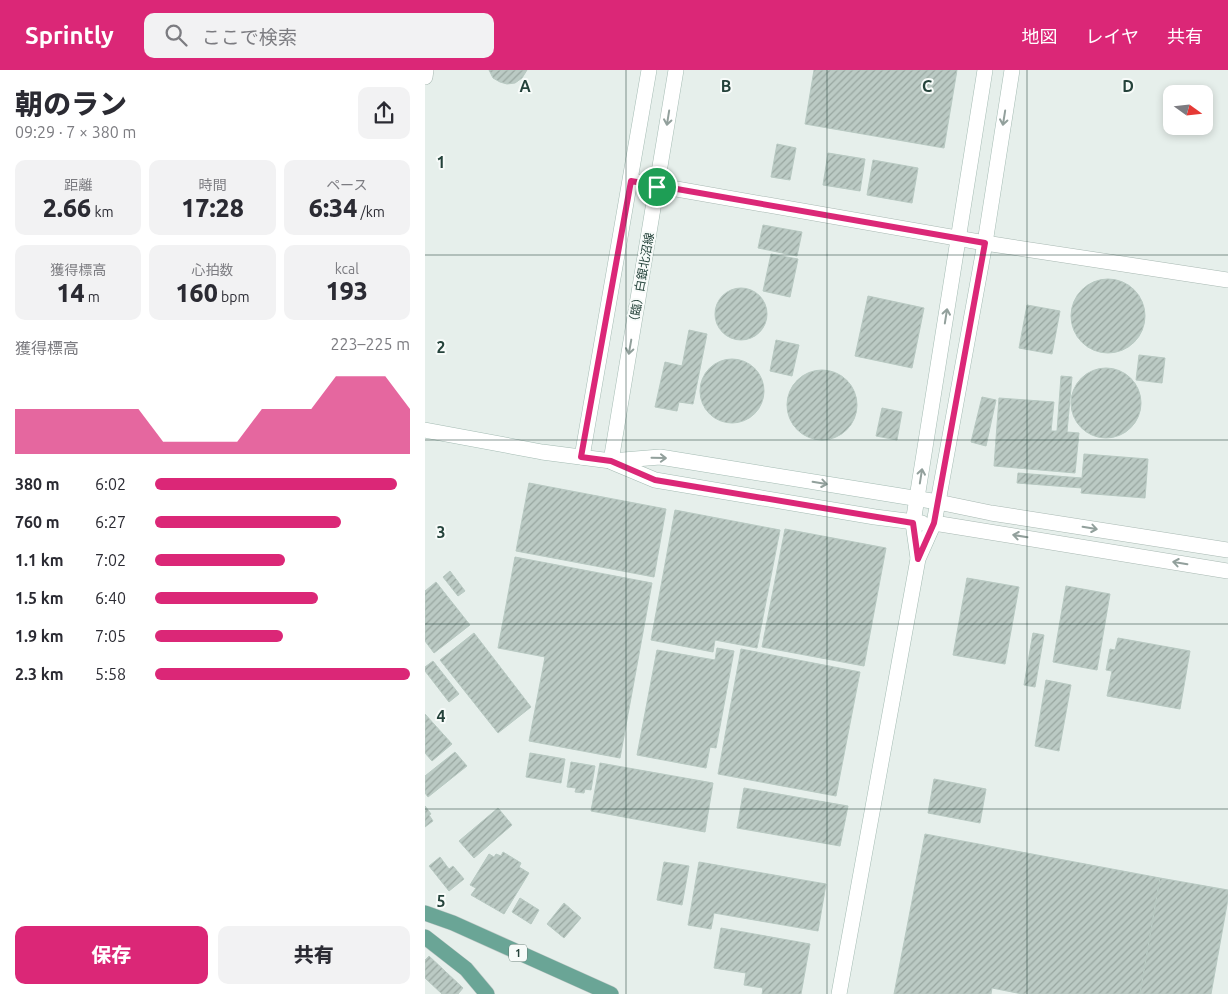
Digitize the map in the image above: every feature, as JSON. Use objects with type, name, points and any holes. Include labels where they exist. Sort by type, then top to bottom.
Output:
[{"type":"main road","name":"1","points":[[425,913],[453,923],[611,994]]},
{"type":"main road","points":[[425,937],[466,969],[487,994]]},
{"type":"street","points":[[425,77],[426,70]]},
{"type":"street","points":[[581,457],[649,70]]},
{"type":"street","name":"（臨）白銀北沼線","points":[[611,461],[676,70]]},
{"type":"street","points":[[918,559],[913,523],[985,70]]},
{"type":"street","points":[[839,994],[918,559],[934,523],[938,502],[985,243],[1012,70]]},
{"type":"street","points":[[631,181],[985,243],[1228,280]]},
{"type":"street","points":[[425,430],[541,452],[611,461],[660,457],[938,502],[991,513],[1228,550]]},
{"type":"street","points":[[611,461],[655,480],[913,523],[934,523],[1228,571]]},
{"type":"building","points":[[489,70],[527,70],[522,78],[515,83],[507,84],[493,78]]},
{"type":"building","points":[[814,70],[957,70],[944,148],[805,124]]},
{"type":"building","points":[[777,144],[796,148],[790,180],[771,177]]},
{"type":"building","points":[[828,153],[865,159],[860,191],[823,185]]},
{"type":"building","points":[[873,160],[918,168],[912,203],[867,195]]},
{"type":"building","points":[[763,225],[802,232],[797,256],[758,248]]},
{"type":"building","points":[[771,254],[798,259],[790,297],[763,291]]},
{"type":"building","points":[[1108,279],[1122,282],[1134,290],[1142,302],[1145,316],[1142,330],[1134,342],[1122,350],[1108,353],[1094,350],[1082,342],[1074,330],[1071,316],[1074,302],[1082,290],[1094,282]]},
{"type":"building","points":[[736,288],[746,288],[755,292],[763,300],[767,314],[763,328],[755,336],[746,340],[736,340],[727,336],[719,328],[715,319],[715,309],[719,300],[727,292]]},
{"type":"building","points":[[868,296],[924,308],[912,368],[855,356]]},
{"type":"building","points":[[1027,305],[1060,311],[1052,354],[1019,348]]},
{"type":"building","points":[[689,330],[707,334],[693,404],[679,402],[677,411],[655,407],[665,362],[682,366]]},
{"type":"building","points":[[776,340],[799,345],[792,376],[770,371]]},
{"type":"building","points":[[1139,355],[1165,358],[1162,383],[1136,380]]},
{"type":"building","points":[[732,359],[750,365],[758,373],[764,391],[758,409],[750,417],[732,423],[714,417],[706,409],[700,391],[706,373],[714,365]]},
{"type":"building","points":[[1113,368],[1126,374],[1135,383],[1139,389],[1141,403],[1139,417],[1131,428],[1120,436],[1099,438],[1092,436],[1081,428],[1073,417],[1071,396],[1073,389],[1081,378],[1092,370]]},
{"type":"building","points":[[822,370],[841,376],[851,386],[857,405],[851,424],[841,434],[822,440],[803,434],[793,424],[787,405],[793,386],[803,376]]},
{"type":"building","points":[[1061,376],[1072,377],[1067,432],[1079,433],[1075,473],[994,466],[999,398],[1054,402],[1051,431],[1057,431]]},
{"type":"building","points":[[982,397],[996,400],[986,446],[971,442]]},
{"type":"building","points":[[882,408],[902,412],[897,440],[876,436]]},
{"type":"building","points":[[1084,454],[1148,459],[1145,498],[1081,493],[1082,488],[1017,483],[1018,473],[1082,478]]},
{"type":"building","points":[[529,483],[666,509],[654,577],[516,551]]},
{"type":"building","points":[[675,510],[780,530],[757,648],[715,640],[713,652],[651,640]]},
{"type":"building","points":[[785,529],[886,548],[864,666],[762,647]]},
{"type":"building","points":[[515,557],[652,583],[620,758],[529,741],[545,657],[498,648]]},
{"type":"building","points":[[450,571],[465,591],[458,596],[443,577]]},
{"type":"building","points":[[967,578],[1019,587],[1005,664],[953,655]]},
{"type":"building","points":[[436,582],[470,625],[434,653],[425,641],[425,591]]},
{"type":"building","points":[[1066,586],[1110,594],[1097,670],[1053,662]]},
{"type":"building","points":[[474,633],[531,707],[498,733],[440,660]]},
{"type":"building","points":[[1033,633],[1044,635],[1035,687],[1024,685]]},
{"type":"building","points":[[1118,638],[1190,651],[1180,709],[1107,696],[1112,671],[1106,670],[1110,649],[1115,650]]},
{"type":"building","points":[[717,648],[734,651],[716,748],[710,747],[706,768],[637,755],[657,650],[715,660]]},
{"type":"building","points":[[741,649],[860,672],[836,796],[718,774]]},
{"type":"building","points":[[433,661],[459,694],[449,702],[425,671],[425,667]]},
{"type":"building","points":[[1046,680],[1071,685],[1059,751],[1035,746]]},
{"type":"building","points":[[425,714],[452,744],[432,761],[425,753]]},
{"type":"building","points":[[455,752],[467,766],[428,797],[425,793],[425,776]]},
{"type":"building","points":[[530,753],[565,759],[561,783],[526,777]]},
{"type":"building","points":[[571,762],[595,766],[591,790],[585,789],[584,793],[575,792],[576,788],[567,787]]},
{"type":"building","points":[[600,763],[713,783],[705,832],[591,811]]},
{"type":"building","points":[[934,779],[986,789],[980,823],[928,813]]},
{"type":"building","points":[[744,788],[848,806],[840,846],[737,828]]},
{"type":"building","points":[[425,806],[431,814],[429,815],[433,821],[425,827]]},
{"type":"building","points":[[498,808],[512,825],[474,858],[459,841]]},
{"type":"building","points":[[925,834],[1160,878],[1140,994],[1022,994],[992,988],[991,994],[894,994]]},
{"type":"building","points":[[503,852],[521,863],[519,867],[529,873],[504,914],[471,895],[476,888],[470,885],[489,854],[494,857],[496,854],[501,856]]},
{"type":"building","points":[[440,857],[449,869],[453,866],[464,879],[449,891],[429,866]]},
{"type":"building","points":[[664,862],[689,866],[682,905],[657,900]]},
{"type":"building","points":[[699,862],[826,884],[818,931],[714,913],[711,929],[688,925]]},
{"type":"building","points":[[1160,878],[1228,890],[1211,994],[1140,994]]},
{"type":"building","points":[[520,898],[539,910],[531,924],[512,912]]},
{"type":"building","points":[[564,903],[581,918],[564,938],[547,924]]},
{"type":"building","points":[[721,928],[810,944],[801,994],[762,994],[763,988],[744,985],[746,973],[714,968]]},
{"type":"building","points":[[429,956],[463,988],[458,994],[442,994],[425,978],[425,960]]},
{"type":"route","points":[[631,181],[657,187],[985,243],[934,523],[918,559],[913,523],[655,480],[611,461],[581,457],[631,181]]}]
